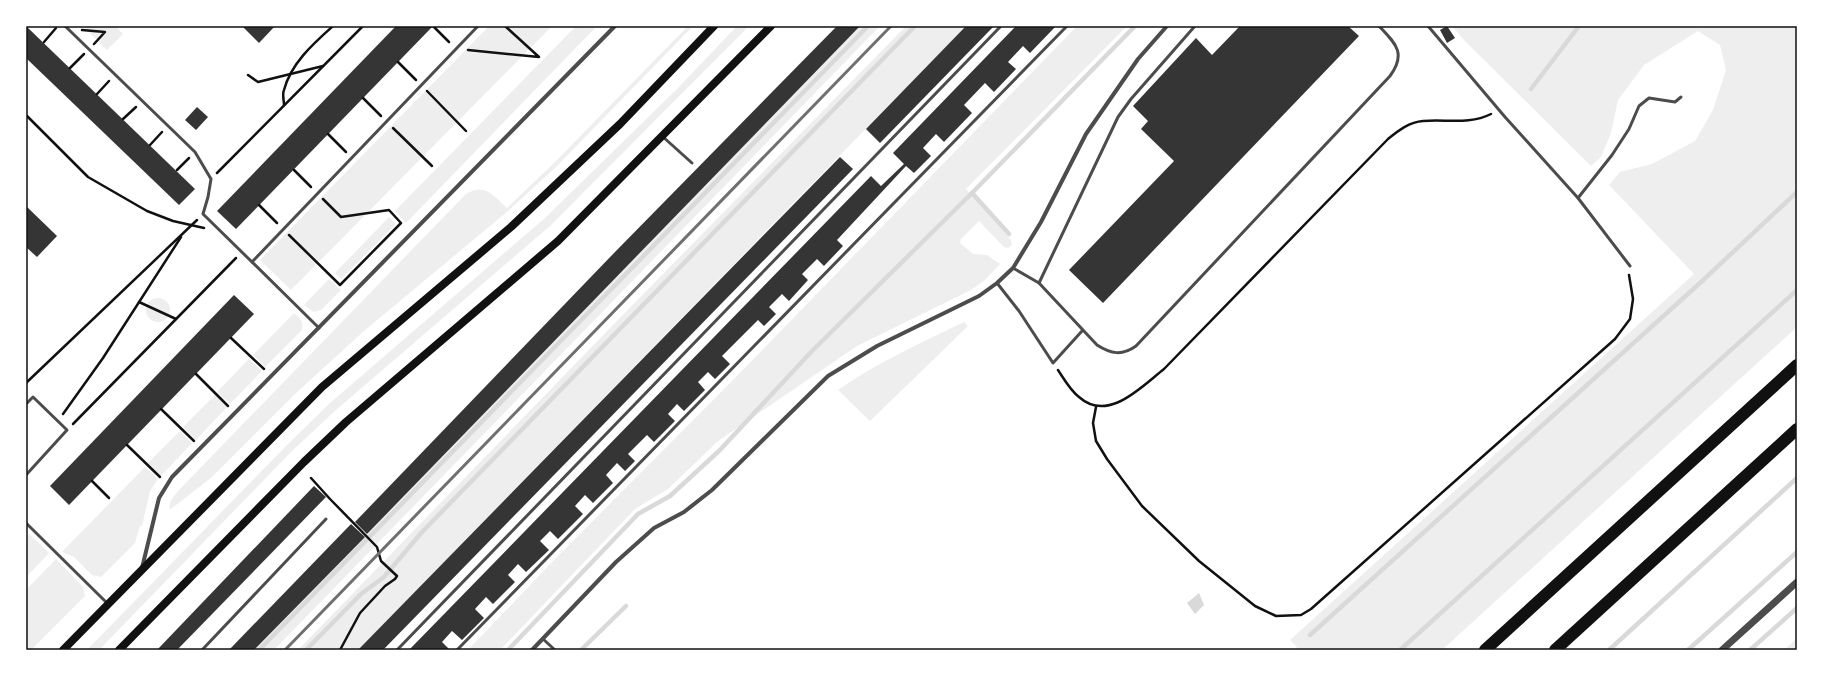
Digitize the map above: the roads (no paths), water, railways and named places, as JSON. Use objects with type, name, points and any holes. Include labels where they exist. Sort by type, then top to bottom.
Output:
[{"type":"highway","points":[[1486,650],[1797,365]]},
{"type":"highway","points":[[1555,650],[1797,429]]},
{"type":"main road","points":[[63,650],[322,386],[511,227],[620,124],[714,26]]},
{"type":"main road","points":[[119,650],[335,432],[382,390],[558,242],[771,26]]},
{"type":"street","points":[[141,570],[159,498],[172,477],[615,26]]},
{"type":"street","points":[[532,650],[616,562],[654,528],[684,512],[712,490],[828,376],[877,346],[927,320],[979,296],[997,283],[1013,268],[1041,222],[1086,134],[1138,59],[1167,26]]},
{"type":"street","points":[[1722,650],[1797,582]]},
{"type":"lane","points":[[64,26],[195,152],[211,179],[203,214],[319,328]]},
{"type":"lane","points":[[252,262],[478,26]]},
{"type":"lane","points":[[397,650],[1001,26]]},
{"type":"lane","points":[[458,650],[1067,26]]},
{"type":"lane","points":[[1039,283],[1118,117],[1131,99],[1195,26]]},
{"type":"lane","points":[[1013,268],[1039,283],[1082,331],[1105,351],[1126,352],[1136,346],[1397,67],[1400,56],[1397,47],[1379,26]]},
{"type":"lane","points":[[1428,26],[1499,110],[1578,198],[1630,266]]},
{"type":"lane","points":[[1578,198],[1612,155],[1629,129],[1639,106],[1649,98],[1676,102],[1681,97]]},
{"type":"lane","points":[[662,136],[692,164]]},
{"type":"lane","points":[[997,283],[1019,311],[1052,363],[1082,331]]},
{"type":"lane","points":[[26,404],[33,397],[67,430],[26,475]]},
{"type":"lane","points":[[202,650],[326,519]]},
{"type":"lane","points":[[26,525],[108,604]]},
{"type":"lane","points":[[542,639],[555,650]]},
{"type":"waterway","points":[[259,650],[868,26]]},
{"type":"waterway","points":[[306,650],[361,594],[384,577],[422,532],[915,26]]},
{"type":"waterway","points":[[508,650],[638,514],[670,496],[719,451],[812,351],[972,193],[1135,26]]},
{"type":"waterway","points":[[1531,89],[1579,26]]},
{"type":"waterway","points":[[1310,635],[1700,283],[1797,192]]},
{"type":"waterway","points":[[972,193],[1009,234]]},
{"type":"waterway","points":[[1400,650],[1797,290]]},
{"type":"waterway","points":[[1609,650],[1797,478]]},
{"type":"waterway","points":[[1688,650],[1797,552]]},
{"type":"waterway","points":[[581,650],[626,606]]},
{"type":"waterway","points":[[1750,650],[1797,608]]},
{"type":"railway","points":[[285,650],[891,26]]}]
